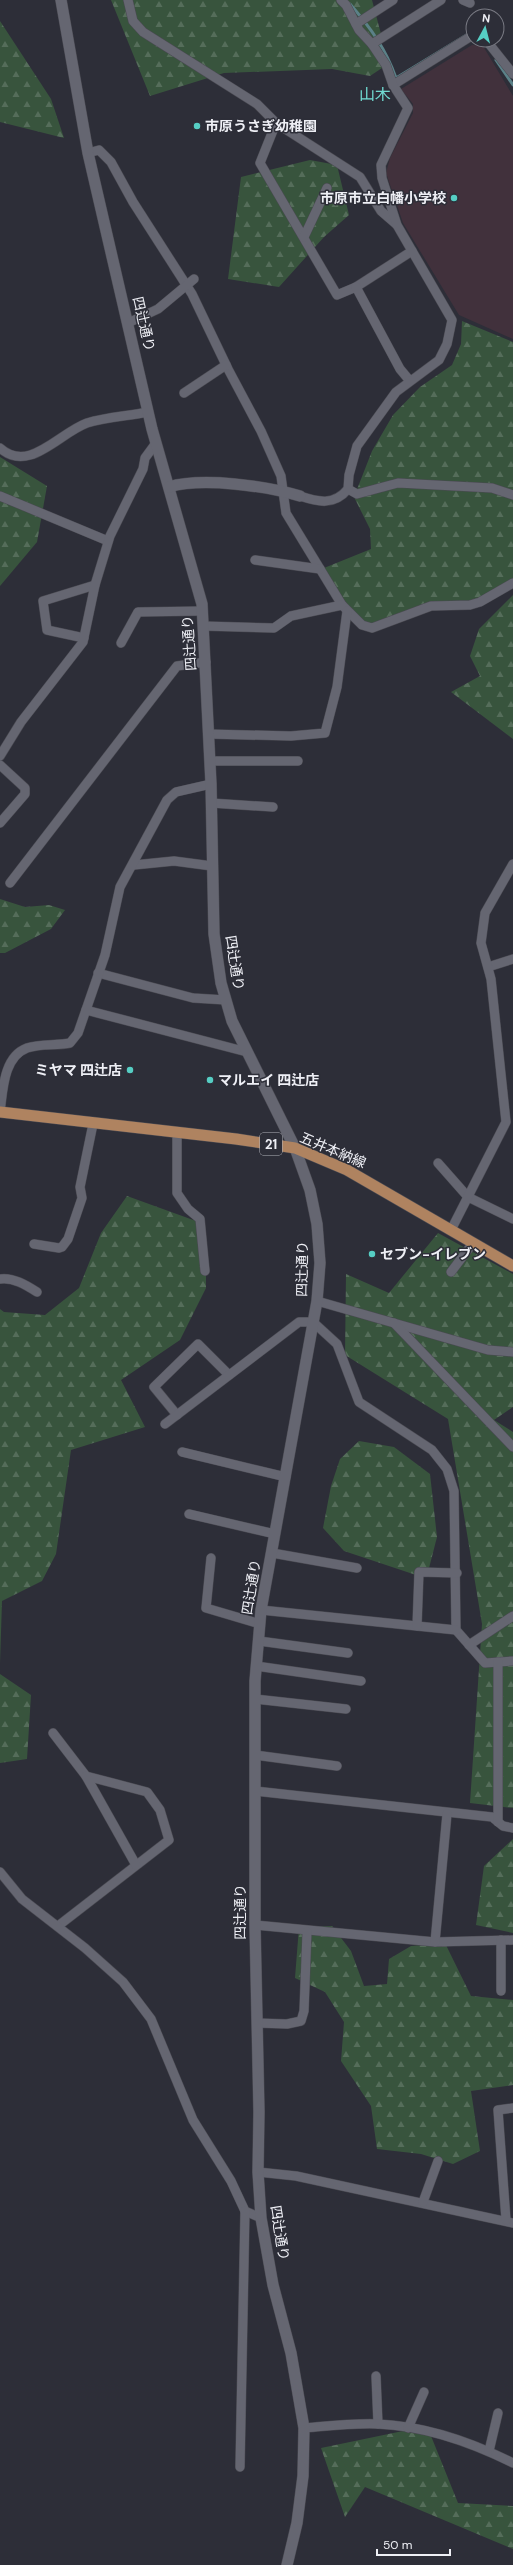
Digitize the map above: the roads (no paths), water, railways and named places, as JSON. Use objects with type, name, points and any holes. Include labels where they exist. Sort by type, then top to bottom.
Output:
[{"type":"main road","name":"五井本納線","points":[[0,1112],[92,1124],[236,1139],[295,1148],[347,1170],[513,1266]]},
{"type":"street","name":"四辻通り","points":[[61,0],[88,153],[148,412],[192,564],[202,611],[206,662],[211,784],[214,934],[220,984],[232,1020],[295,1148],[310,1190],[317,1224],[320,1264],[317,1301],[261,1610],[256,1666],[255,1699],[255,1925],[258,2172],[261,2218],[273,2285],[291,2352],[304,2428],[303,2476],[297,2523],[287,2565]]},
{"type":"street","points":[[128,0],[133,21],[143,32],[257,104],[276,123],[360,178],[381,211],[398,225]]},
{"type":"street","points":[[341,0],[346,5],[356,24],[372,44],[386,66],[393,85],[408,108],[380,171],[398,225],[452,320],[447,344],[439,360],[396,392],[357,446],[349,475],[348,489]]},
{"type":"street","points":[[356,24],[393,0]]},
{"type":"street","points":[[372,44],[441,0]]},
{"type":"street","points":[[393,85],[465,40]]},
{"type":"street","points":[[492,48],[513,74]]},
{"type":"street","points":[[276,123],[260,163],[337,295],[356,287],[412,251]]},
{"type":"street","points":[[88,153],[99,150],[111,162],[133,202],[187,286],[226,365],[262,431],[281,476],[286,513],[345,608],[362,625],[372,628],[431,606],[470,605],[480,602],[513,583]]},
{"type":"street","points":[[304,237],[327,188]]},
{"type":"street","points":[[128,323],[158,309],[194,279]]},
{"type":"street","points":[[356,287],[400,369],[410,381]]},
{"type":"street","points":[[184,393],[226,365]]},
{"type":"street","points":[[0,448],[6,454],[20,458],[33,456],[68,433],[87,423],[148,412]]},
{"type":"street","points":[[0,756],[21,722],[50,686],[84,638],[95,585],[108,541],[143,469],[146,458],[156,443]]},
{"type":"street","points":[[169,487],[190,482],[284,491],[316,502],[331,501],[348,489]]},
{"type":"street","points":[[348,489],[357,494],[398,483],[492,488],[513,495]]},
{"type":"street","points":[[0,496],[108,541]]},
{"type":"street","points":[[255,560],[320,569]]},
{"type":"street","points":[[84,638],[47,630],[43,601],[95,585]]},
{"type":"street","points":[[203,626],[274,628],[291,616],[345,608]]},
{"type":"street","points":[[208,734],[291,736],[325,733],[337,687],[345,608]]},
{"type":"street","points":[[121,643],[138,612],[202,611]]},
{"type":"street","points":[[10,883],[177,666],[206,662]]},
{"type":"street","points":[[210,761],[298,761]]},
{"type":"street","points":[[0,765],[25,788],[25,794],[0,823]]},
{"type":"street","points":[[0,1112],[2,1080],[13,1058],[27,1048],[70,1044],[78,1032],[98,973],[120,887],[134,865],[138,851],[167,800],[176,792],[211,784]]},
{"type":"street","points":[[211,803],[273,807]]},
{"type":"street","points":[[134,865],[174,861],[212,866]]},
{"type":"street","points":[[451,1230],[506,1122],[491,979],[481,943],[485,913],[513,864]]},
{"type":"street","points":[[488,967],[513,959]]},
{"type":"street","points":[[98,973],[192,998],[226,1000]]},
{"type":"street","points":[[86,1010],[247,1052]]},
{"type":"street","points":[[34,1244],[59,1248],[62,1247],[68,1239],[82,1198],[80,1187],[92,1124]]},
{"type":"street","points":[[177,1133],[177,1193],[188,1208],[200,1220],[205,1271]]},
{"type":"street","points":[[438,1163],[468,1197],[513,1219]]},
{"type":"street","points":[[451,1272],[473,1242]]},
{"type":"street","points":[[0,1280],[5,1278],[22,1283],[37,1292]]},
{"type":"street","points":[[317,1301],[488,1350],[513,1352]]},
{"type":"street","points":[[165,1424],[299,1322],[313,1322],[337,1344],[359,1402],[432,1450],[447,1469],[454,1491],[457,1574],[456,1630],[485,1663],[513,1661]]},
{"type":"street","points":[[393,1322],[513,1447]]},
{"type":"street","points":[[177,1415],[154,1387],[198,1344],[229,1375]]},
{"type":"street","points":[[182,1452],[286,1477]]},
{"type":"street","points":[[189,1514],[275,1534]]},
{"type":"street","points":[[272,1553],[357,1568]]},
{"type":"street","points":[[212,1558],[206,1608],[260,1624]]},
{"type":"street","points":[[417,1626],[419,1572],[457,1574]]},
{"type":"street","points":[[261,1610],[456,1630]]},
{"type":"street","points":[[469,1645],[513,1616]]},
{"type":"street","points":[[258,1641],[348,1653]]},
{"type":"street","points":[[498,1662],[498,1822]]},
{"type":"street","points":[[256,1666],[361,1681]]},
{"type":"street","points":[[255,1699],[346,1709]]},
{"type":"street","points":[[53,1733],[86,1776],[136,1865]]},
{"type":"street","points":[[255,1755],[337,1766]]},
{"type":"street","points":[[58,1926],[170,1840],[160,1810],[147,1792],[86,1776]]},
{"type":"street","points":[[255,1791],[492,1818],[513,1828]]},
{"type":"street","points":[[435,1942],[447,1814]]},
{"type":"street","points":[[0,1872],[22,1899],[58,1926],[124,1982],[151,2019],[193,2120],[231,2181],[245,2211],[240,2467]]},
{"type":"street","points":[[255,1925],[307,1932],[435,1942],[513,1940]]},
{"type":"street","points":[[257,2023],[287,2024],[301,2021],[304,2011],[307,1932]]},
{"type":"street","points":[[501,1940],[501,1991]]},
{"type":"street","points":[[258,2172],[296,2176],[509,2221],[498,2110],[513,2108]]},
{"type":"street","points":[[423,2202],[438,2161]]},
{"type":"street","points":[[245,2211],[261,2218]]},
{"type":"street","points":[[376,2376],[378,2424]]},
{"type":"street","points":[[408,2428],[424,2392]]},
{"type":"street","points":[[489,2451],[498,2413]]},
{"type":"street","points":[[304,2428],[378,2424],[429,2430],[489,2451],[513,2462]]},
{"type":"waterway","points":[[350,4],[377,39],[392,67],[396,78],[465,36]]},
{"type":"waterway","points":[[496,60],[513,85]]},
{"type":"place","name":"市原うさぎ幼稚園","points":[[197,126]]},
{"type":"place","name":"市原市立白幡小学校","points":[[454,198]]},
{"type":"place","name":"ミヤマ 四辻店","points":[[130,1070]]},
{"type":"place","name":"マルエイ 四辻店","points":[[210,1080]]},
{"type":"place","name":"セブン-イレブン","points":[[372,1254]]},
{"type":"district","name":"山木","points":[[375,94]]}]
